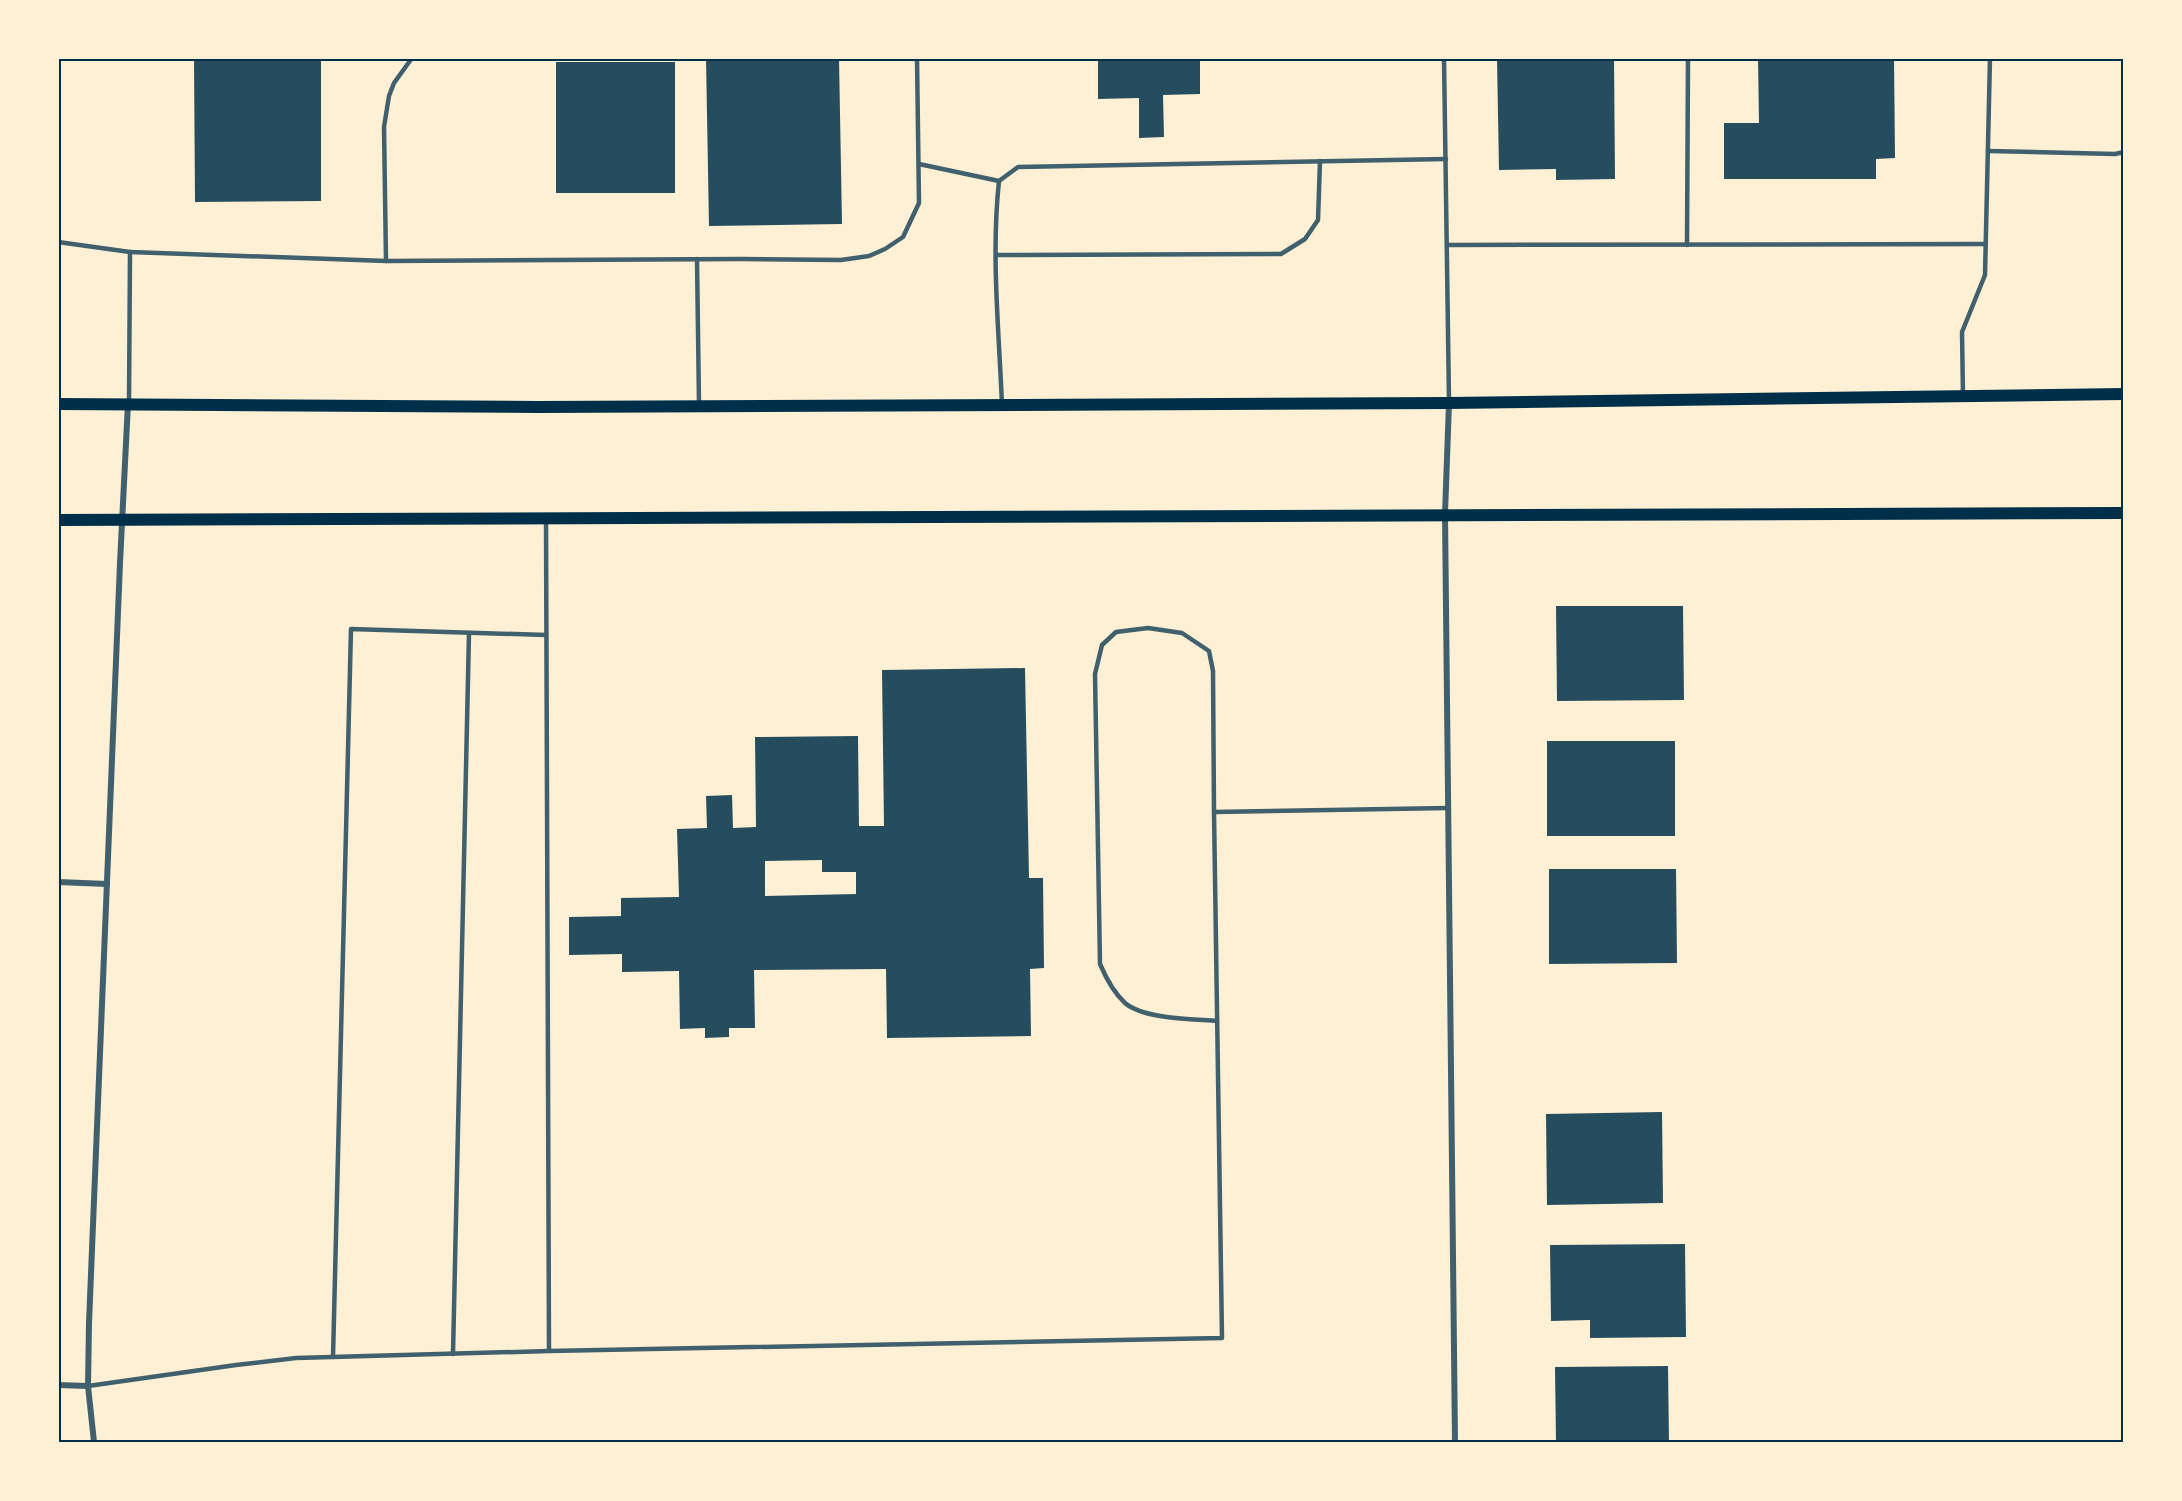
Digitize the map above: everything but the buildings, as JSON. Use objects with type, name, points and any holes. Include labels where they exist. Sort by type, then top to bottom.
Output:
[{"type":"main road","points":[[58,404],[699,407],[1449,403],[2124,394]]},
{"type":"main road","points":[[58,520],[2124,513]]},
{"type":"street","points":[[93,1443],[88,1386],[122,519],[129,403]]},
{"type":"street","points":[[1449,403],[1445,514],[1455,1443]]},
{"type":"street","points":[[58,882],[107,884]]},
{"type":"street","points":[[58,1385],[88,1386]]},
{"type":"lane","points":[[386,261],[384,127],[389,96],[394,83],[412,58]]},
{"type":"lane","points":[[58,242],[130,252],[386,261],[841,260],[869,256],[903,237],[919,203],[917,58]]},
{"type":"lane","points":[[1444,58],[1449,403]]},
{"type":"lane","points":[[1687,245],[1688,58]]},
{"type":"lane","points":[[1963,397],[1962,332],[1985,275],[1990,58]]},
{"type":"lane","points":[[1988,151],[2115,154],[2124,152]]},
{"type":"lane","points":[[1002,405],[997,202],[999,181],[1018,167],[1446,159]]},
{"type":"lane","points":[[997,255],[1281,254],[1305,239],[1318,220],[1320,161]]},
{"type":"lane","points":[[919,164],[999,181]]},
{"type":"lane","points":[[1447,245],[1984,244]]},
{"type":"lane","points":[[129,403],[130,252]]},
{"type":"lane","points":[[697,259],[699,407]]},
{"type":"lane","points":[[546,519],[549,1351]]},
{"type":"lane","points":[[88,1386],[296,1358],[1222,1338],[1214,671],[1209,651],[1182,633],[1148,628],[1116,632],[1102,645],[1095,674],[1100,964],[1108,982],[1127,1005],[1148,1014],[1217,1022]]},
{"type":"lane","points":[[333,1357],[351,629],[546,635]]},
{"type":"lane","points":[[453,1354],[469,633]]},
{"type":"lane","points":[[1214,812],[1448,808]]}]
